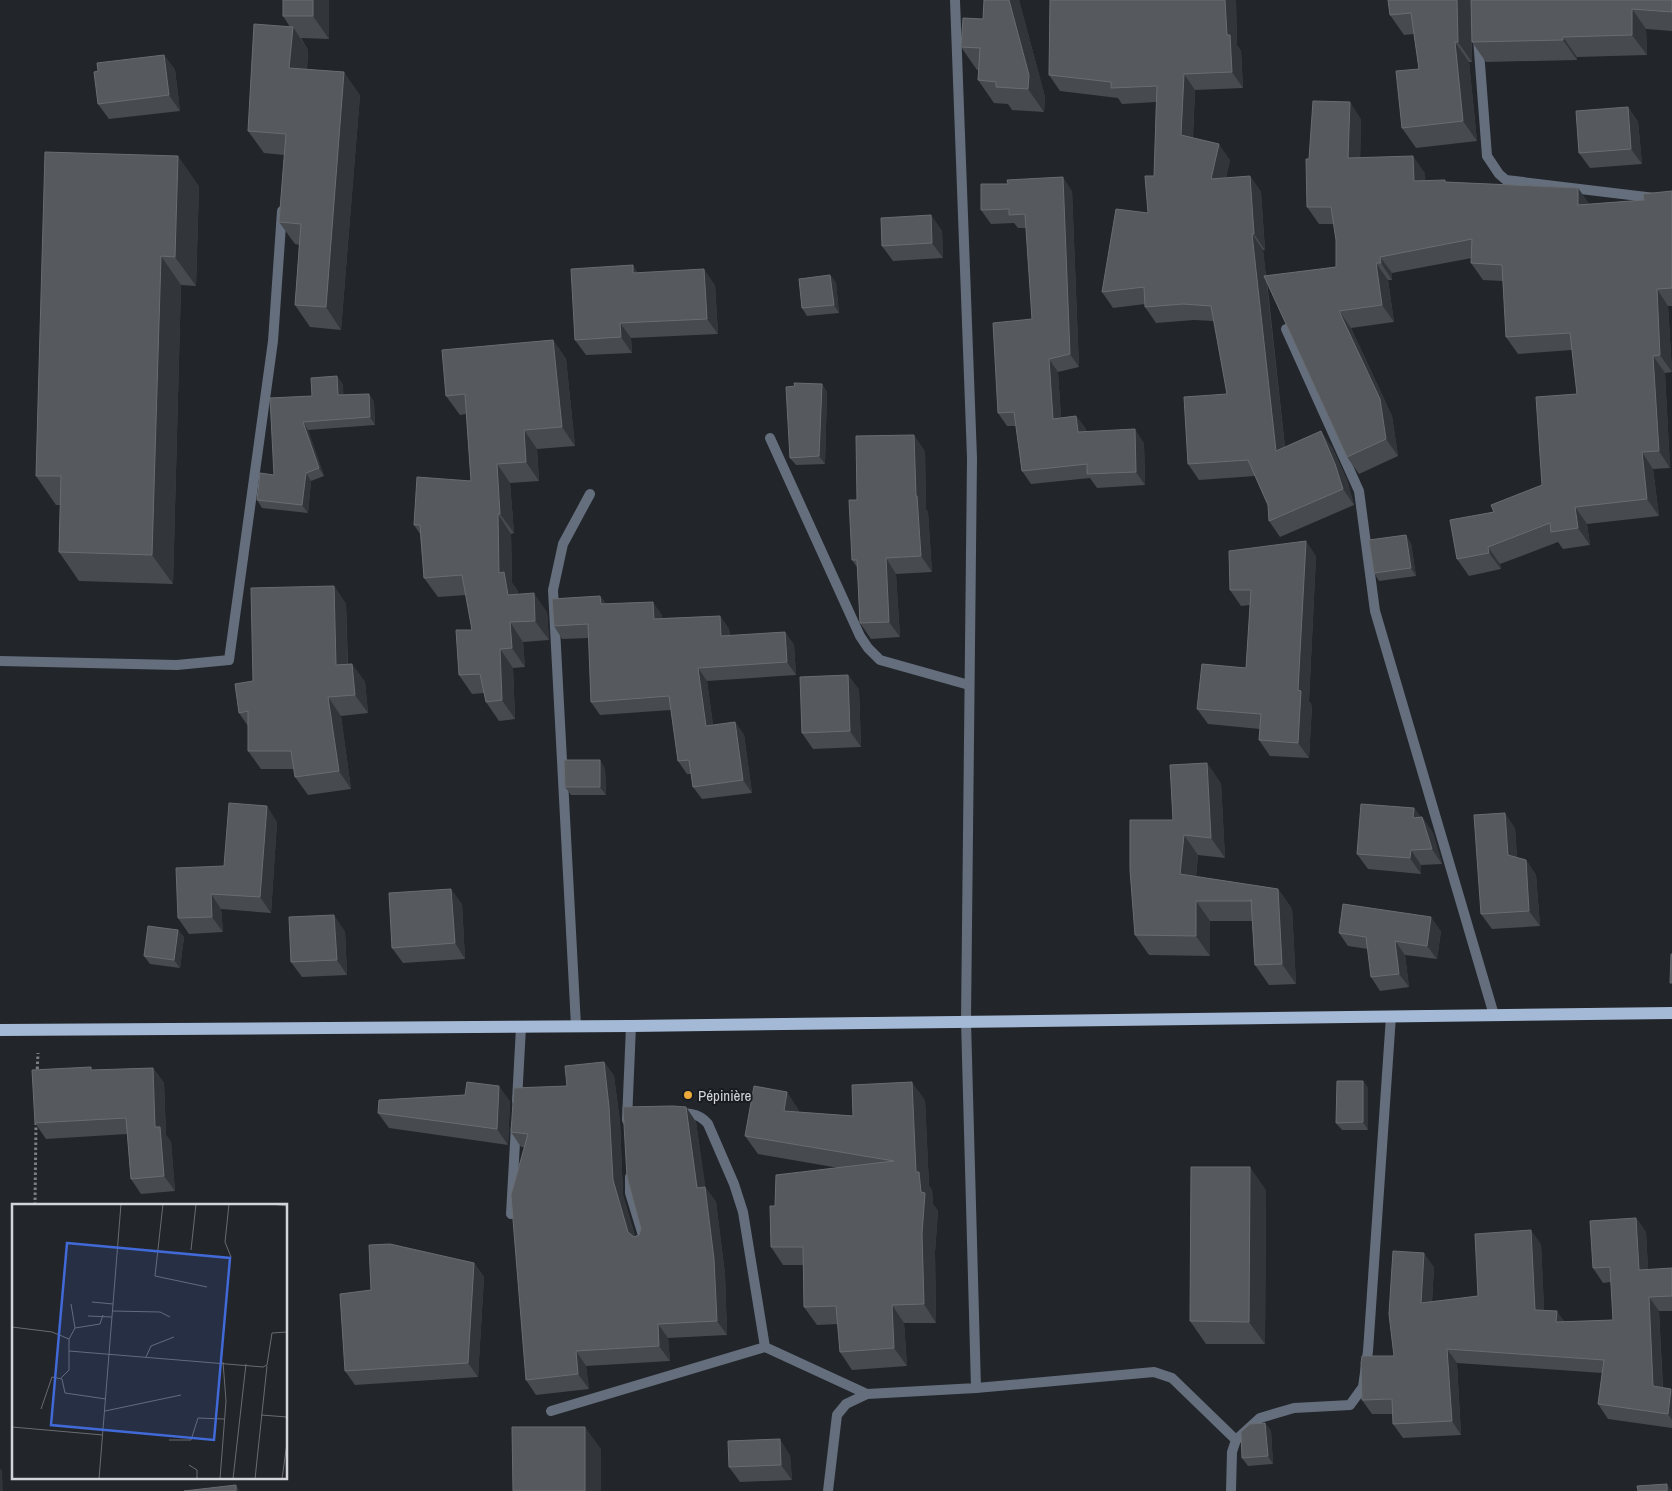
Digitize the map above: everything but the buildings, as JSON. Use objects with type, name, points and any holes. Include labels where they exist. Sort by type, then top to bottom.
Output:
[{"type":"main road","points":[[0,1030],[631,1026],[1672,1013]]},
{"type":"street","points":[[954,0],[972,458],[966,1021],[976,1388]]},
{"type":"street","points":[[1478,26],[1478,53],[1487,156],[1499,174],[1506,180],[1672,200]]},
{"type":"street","points":[[0,661],[177,665],[228,660],[273,341],[283,199]]},
{"type":"street","points":[[1286,329],[1359,491],[1375,611],[1494,1015]]},
{"type":"street","points":[[770,438],[860,636],[868,648],[880,660],[969,685]]},
{"type":"street","points":[[576,1026],[553,590],[563,544],[590,494]]},
{"type":"street","points":[[1231,1491],[1232,1452],[1236,1440],[1260,1418],[1294,1408],[1350,1405],[1363,1387],[1368,1351],[1391,1016]]},
{"type":"street","points":[[627,1129],[631,1111],[631,1026]]},
{"type":"street","points":[[511,1214],[520,1027]]},
{"type":"street","points":[[665,1112],[701,1116],[708,1124],[731,1176],[743,1212],[765,1347]]},
{"type":"street","points":[[629,1166],[630,1193],[646,1245]]},
{"type":"street","points":[[551,1411],[765,1347],[867,1394]]},
{"type":"street","points":[[828,1491],[837,1415],[846,1404],[867,1394],[976,1388],[1154,1372],[1172,1378],[1236,1440]]},
{"type":"path","points":[[37,1078],[38,1030]]},
{"type":"path","points":[[35,1204],[36,1117]]},
{"type":"place","name":"Pépinière","points":[[688,1095]]}]
